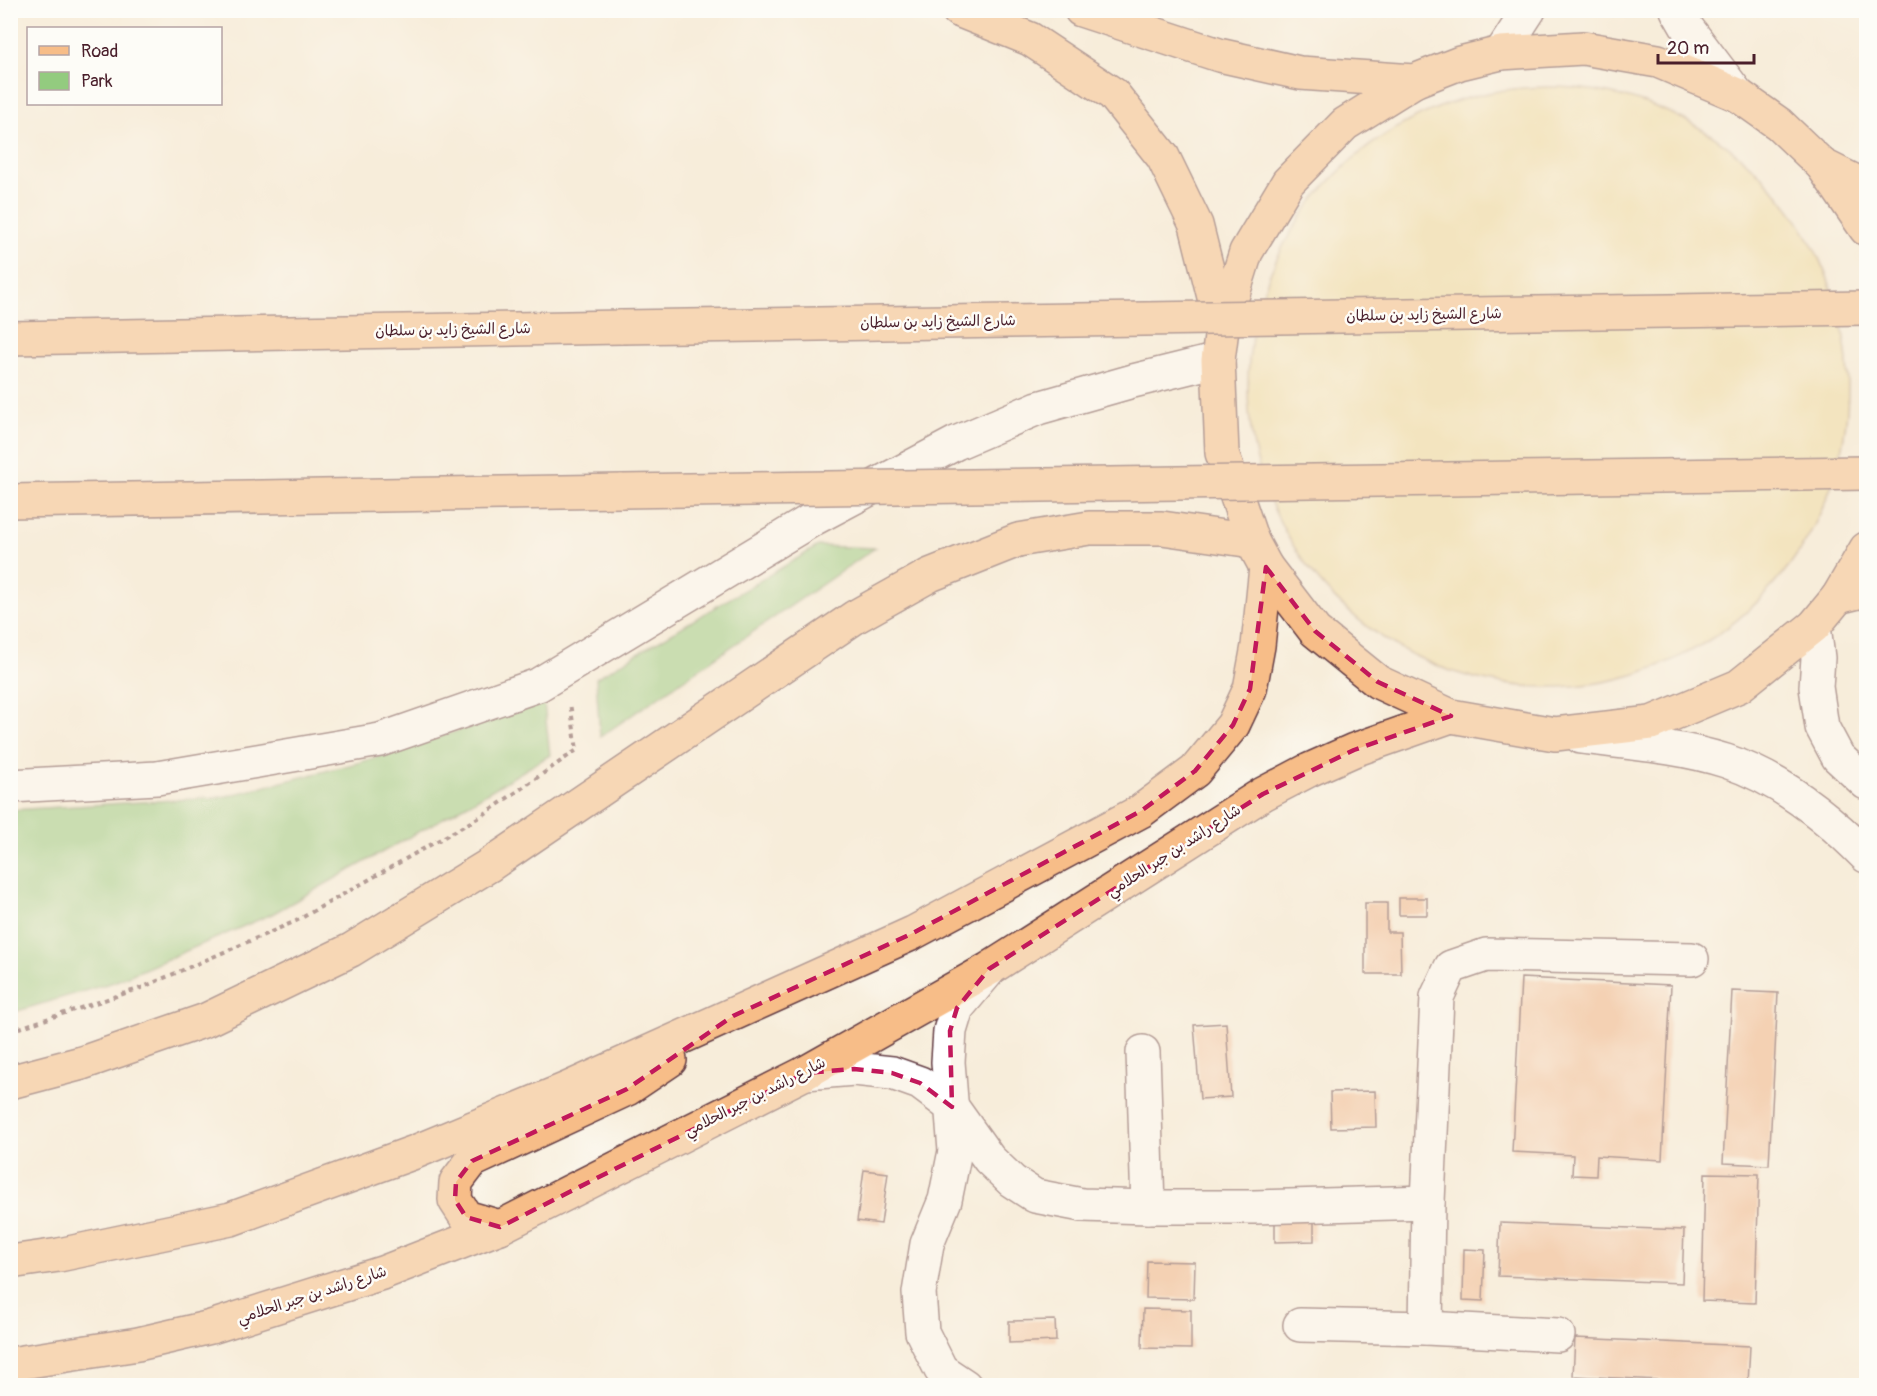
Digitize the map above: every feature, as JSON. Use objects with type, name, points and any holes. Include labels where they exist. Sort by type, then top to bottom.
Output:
[{"type":"main road","points":[[958,10],[1030,39],[1113,94],[1163,157],[1196,225],[1220,344],[1222,453],[1259,554],[1315,631],[1378,682],[1451,716],[1555,734],[1651,723],[1739,686],[1814,626],[1852,594],[1866,549]]},
{"type":"main road","points":[[1081,10],[1219,56],[1289,70],[1414,81]]},
{"type":"main road","points":[[1220,344],[1246,252],[1288,182],[1345,124],[1414,81],[1460,63],[1501,53],[1583,48],[1648,59],[1659,61],[1738,95],[1779,124],[1822,165],[1866,229]]},
{"type":"main road","points":[[1822,165],[1866,187]]},
{"type":"main road","name":"شارع الشيخ زايد بن سلطان","points":[[10,338],[1866,308]]},
{"type":"main road","points":[[10,501],[1866,473]]},
{"type":"main road","points":[[10,1082],[82,1063],[206,1020],[351,950],[488,866],[855,616],[930,575],[1018,540],[1089,528],[1162,528],[1259,554]]},
{"type":"main road","points":[[10,1262],[59,1255],[231,1219],[415,1152],[567,1089],[733,1016],[913,933],[1141,811],[1195,771],[1233,725],[1250,689],[1258,646],[1259,554]]},
{"type":"main road","name":"شارع راشد بن جبر الحلامي","points":[[10,1364],[138,1344],[211,1327],[382,1273],[500,1227],[805,1073],[989,969],[1263,794],[1354,750],[1451,716]]},
{"type":"main road","points":[[500,1227],[466,1217],[455,1200],[456,1182],[472,1161],[627,1089],[733,1016]]},
{"type":"street","points":[[1501,53],[1529,10]]},
{"type":"street","points":[[1677,10],[1738,95]]},
{"type":"street","points":[[10,786],[157,778],[380,740],[538,685],[813,519],[956,443],[1038,408],[1133,381],[1220,344]]},
{"type":"street","points":[[1814,626],[1818,658],[1816,687],[1822,726],[1838,757],[1866,783]]},
{"type":"street","points":[[1555,734],[1679,750],[1727,761],[1768,779],[1806,803],[1866,856]]},
{"type":"street","points":[[1426,1328],[1428,1202],[1437,997],[1451,967],[1486,956],[1692,959]]},
{"type":"street","points":[[965,1386],[941,1370],[922,1332],[919,1293],[927,1244],[945,1200],[956,1151],[948,1062],[950,1031],[957,1008],[989,969]]},
{"type":"street","points":[[1143,1052],[1148,1207]]},
{"type":"street","points":[[805,1073],[854,1069],[892,1073],[920,1083],[952,1107],[989,1159],[1012,1181],[1035,1196],[1082,1205],[1148,1207],[1254,1207],[1428,1202]]},
{"type":"street","points":[[1300,1324],[1558,1335]]},
{"type":"path","points":[[10,1031],[141,988],[296,921],[483,815],[577,750],[565,670]]},
{"type":"highlighted area","points":[[1266,567],[1315,631],[1378,682],[1451,716],[1354,750],[1263,794],[989,969],[957,1008],[950,1031],[952,1107],[920,1083],[892,1073],[854,1069],[805,1073],[500,1227],[466,1217],[455,1200],[456,1182],[472,1161],[627,1089],[733,1016],[913,933],[1141,811],[1195,771],[1233,725],[1250,689]]},
{"type":"green space","points":[[818,546],[875,548],[600,737],[596,678]]},
{"type":"green space","points":[[544,703],[550,755],[470,803],[272,914],[114,982],[11,1013],[11,810],[223,797],[361,762]]},
{"type":"sand","points":[[1548,87],[1606,93],[1663,110],[1714,138],[1760,175],[1797,221],[1825,272],[1842,329],[1848,387],[1842,445],[1825,502],[1797,553],[1760,599],[1714,636],[1663,664],[1606,681],[1548,687],[1490,681],[1433,664],[1382,636],[1336,599],[1299,553],[1271,502],[1254,445],[1248,387],[1254,329],[1271,272],[1299,221],[1336,175],[1382,138],[1433,110],[1490,93]]},
{"type":"building","points":[[1399,898],[1427,898],[1427,915],[1399,915]]},
{"type":"building","points":[[1365,903],[1387,903],[1387,932],[1400,932],[1401,974],[1365,974]]},
{"type":"building","points":[[1521,978],[1671,985],[1662,1160],[1597,1156],[1596,1176],[1572,1175],[1573,1155],[1512,1152]]},
{"type":"building","points":[[1732,991],[1778,993],[1769,1165],[1723,1163]]},
{"type":"building","points":[[1226,1023],[1231,1097],[1200,1099],[1194,1025]]},
{"type":"building","points":[[1375,1091],[1376,1127],[1331,1128],[1330,1092]]},
{"type":"building","points":[[864,1170],[888,1173],[881,1224],[857,1221]]},
{"type":"building","points":[[1705,1173],[1759,1174],[1755,1303],[1702,1301]]},
{"type":"building","points":[[1275,1214],[1314,1214],[1314,1241],[1275,1242]]},
{"type":"building","points":[[1500,1223],[1684,1230],[1682,1283],[1498,1276]]},
{"type":"building","points":[[1464,1249],[1485,1250],[1483,1301],[1463,1300]]},
{"type":"building","points":[[1147,1261],[1195,1262],[1194,1299],[1146,1298]]},
{"type":"building","points":[[1143,1309],[1191,1310],[1191,1349],[1142,1348]]},
{"type":"building","points":[[1055,1320],[1056,1341],[1009,1343],[1009,1321]]},
{"type":"building","points":[[1575,1338],[1750,1346],[1748,1384],[1573,1376]]}]
